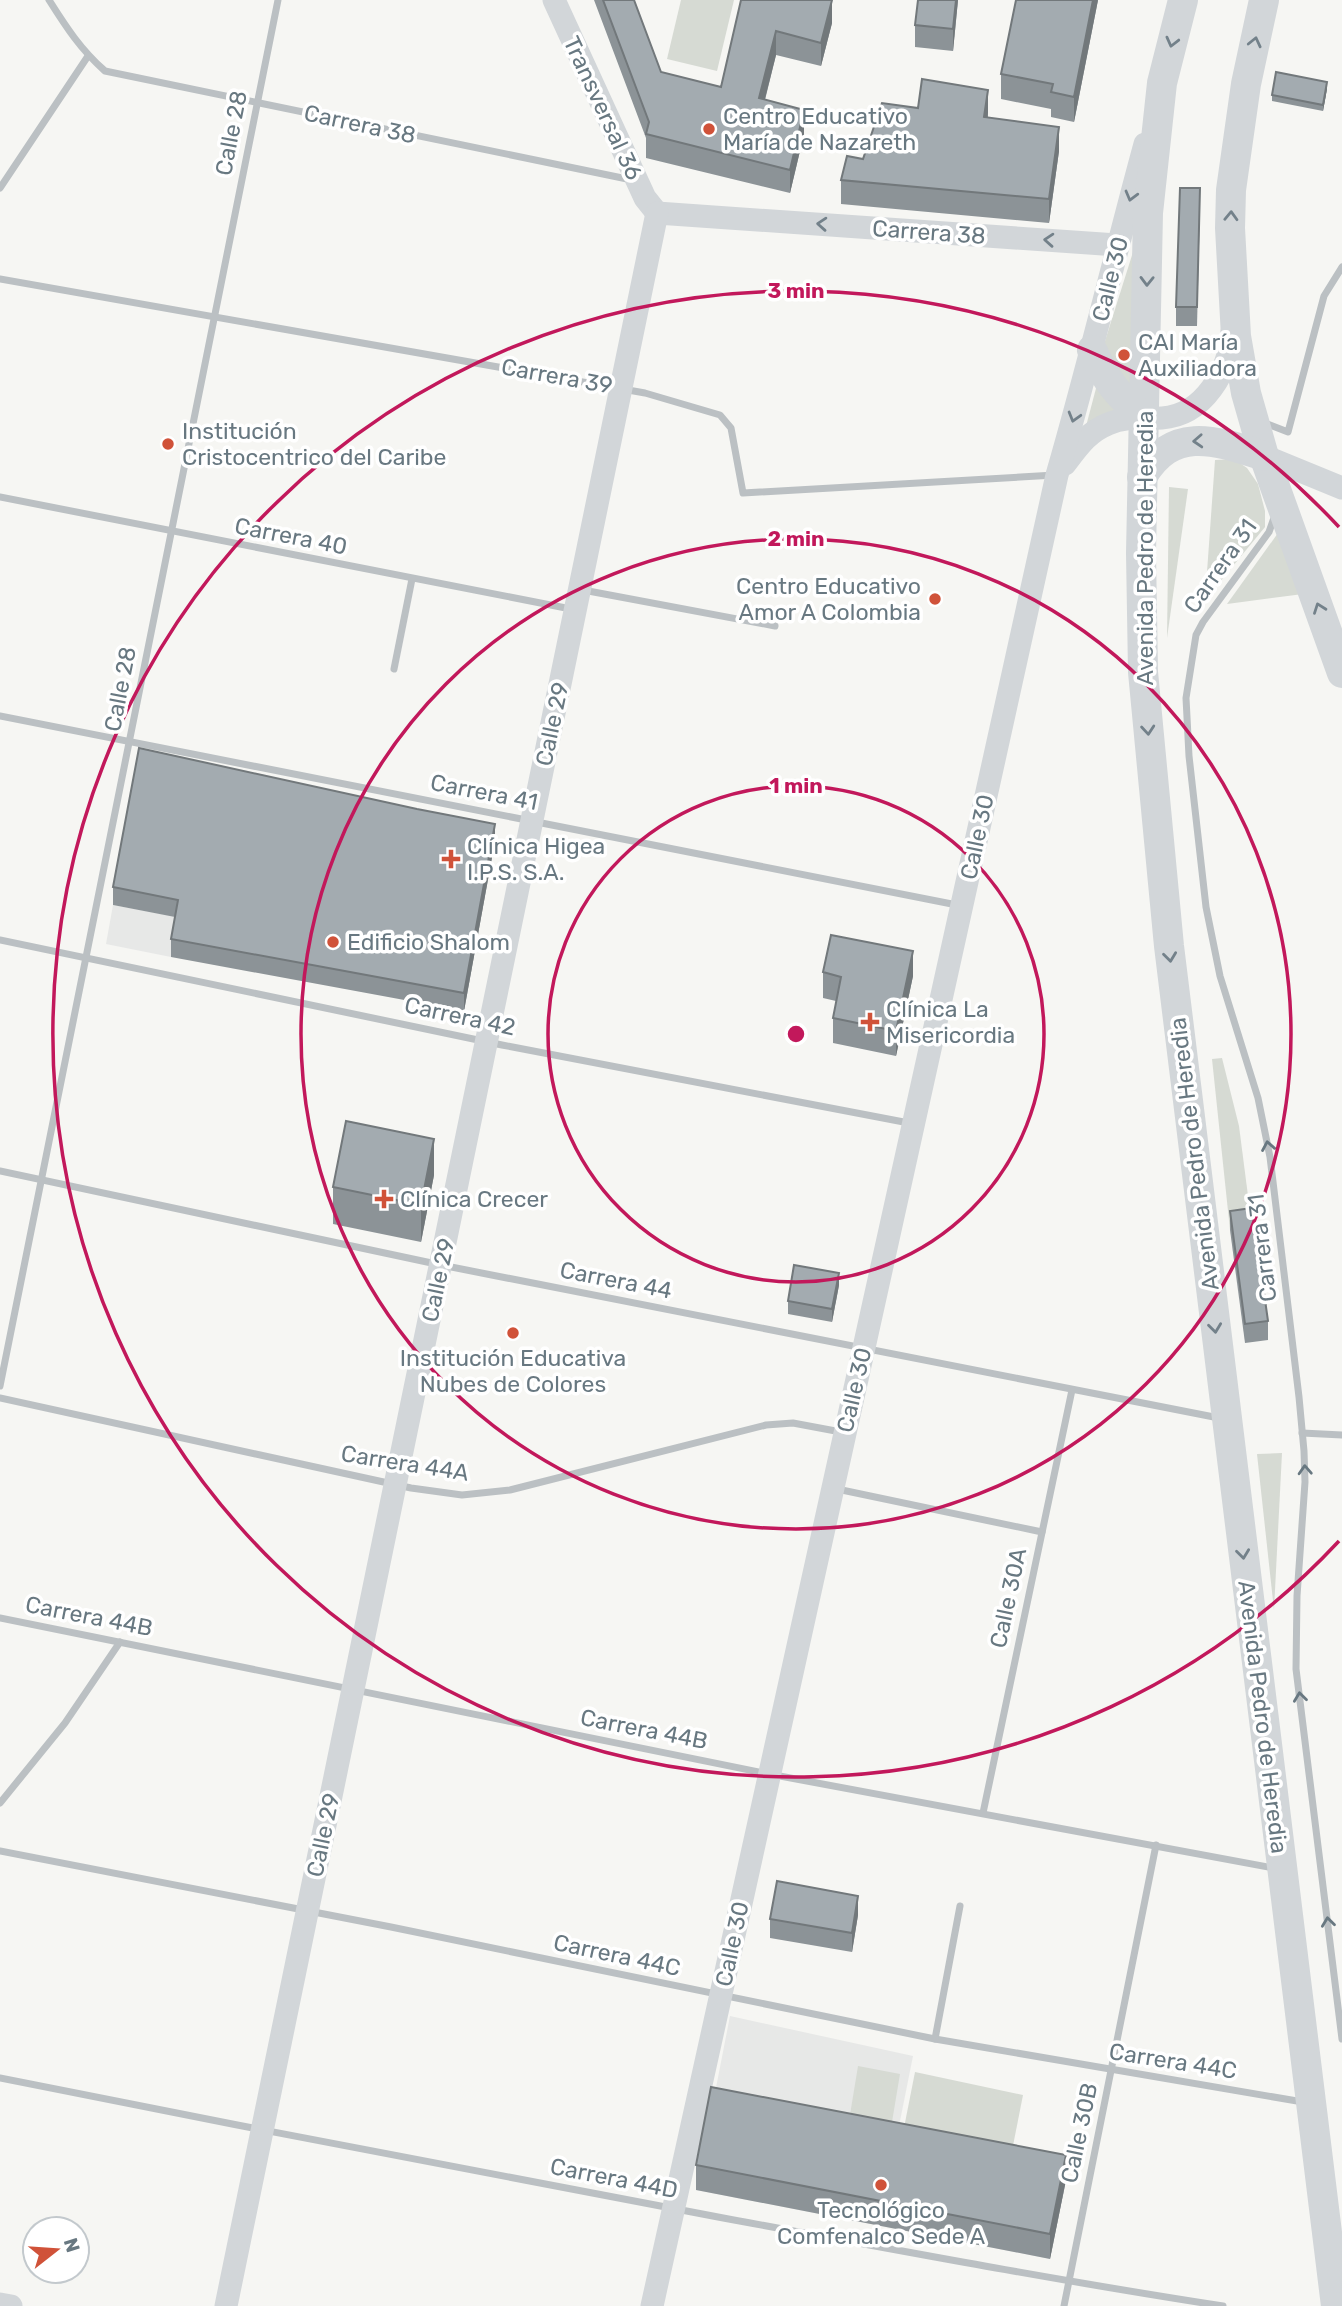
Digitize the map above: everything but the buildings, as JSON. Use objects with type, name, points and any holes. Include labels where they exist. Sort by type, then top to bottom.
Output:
[{"type":"highway","name":"Avenida Pedro de Heredia","points":[[1183,0],[1162,83],[1148,213],[1142,477],[1142,626],[1154,797],[1169,946],[1336,2306]]},
{"type":"highway","points":[[1264,0],[1245,84],[1236,150],[1230,228],[1238,348],[1264,456],[1342,673]]},
{"type":"highway","points":[[1092,350],[1118,395],[1145,417]]},
{"type":"highway","points":[[1142,477],[1163,452],[1191,441],[1213,441],[1264,456]]},
{"type":"street","points":[[0,188],[88,56],[72,37],[49,0]]},
{"type":"street","name":"Calle 28","points":[[0,1385],[278,0]]},
{"type":"street","name":"Transversal 36","points":[[554,0],[645,198],[657,213]]},
{"type":"street","name":"Carrera 38","points":[[88,56],[105,71],[637,181]]},
{"type":"street","name":"Calle 30","points":[[652,2306],[1057,475],[1162,83]]},
{"type":"street","name":"Carrera 38","points":[[657,213],[1117,245]]},
{"type":"street","name":"Calle 29","points":[[226,2306],[657,213]]},
{"type":"street","points":[[1253,419],[1288,432],[1324,296],[1342,267]]},
{"type":"street","name":"Carrera 39","points":[[0,279],[621,388],[720,415],[731,428],[743,493],[1057,475]]},
{"type":"street","name":"Calle 30","points":[[1057,475],[1079,443],[1093,432],[1118,421],[1174,415],[1203,401],[1223,369],[1231,341],[1233,285]]},
{"type":"street","points":[[1264,456],[1342,488]]},
{"type":"street","name":"Carrera 31","points":[[1275,485],[1276,508],[1272,525],[1196,635],[1186,698],[1189,756],[1206,906],[1220,976],[1266,1132],[1302,1433],[1305,1482],[1297,1596],[1296,1669],[1342,2039]]},
{"type":"street","name":"Carrera 40","points":[[0,497],[412,579],[775,626]]},
{"type":"street","points":[[394,669],[412,579]]},
{"type":"street","name":"Carrera 41","points":[[0,716],[961,906]]},
{"type":"street","name":"Carrera 42","points":[[0,940],[486,1041],[913,1124]]},
{"type":"street","name":"Carrera 44","points":[[0,1171],[441,1265],[1227,1420]]},
{"type":"street","name":"Calle 30A","points":[[983,1813],[1072,1390]]},
{"type":"street","name":"Carrera 44A","points":[[0,1398],[395,1484],[461,1495],[510,1490],[766,1425],[793,1423],[845,1433]]},
{"type":"street","points":[[1302,1433],[1342,1435]]},
{"type":"street","points":[[833,1488],[1042,1532]]},
{"type":"street","name":"Carrera 44B","points":[[0,1618],[769,1774],[1283,1869]]},
{"type":"street","points":[[0,1803],[65,1723],[120,1642]]},
{"type":"street","name":"Calle 30B","points":[[1063,2306],[1156,1845]]},
{"type":"street","name":"Carrera 44C","points":[[0,1851],[391,1927],[720,1997],[935,2039],[1311,2103]]},
{"type":"street","points":[[935,2039],[960,1906]]},
{"type":"street","name":"Carrera 44D","points":[[0,2078],[674,2209],[1067,2282],[1223,2306]]},
{"type":"street","points":[[0,2304],[11,2306]]},
{"type":"shaded area","points":[[681,0],[734,0],[717,71],[667,59]]},
{"type":"shaded area","points":[[1139,233],[1134,391],[1099,360]]},
{"type":"shaded area","points":[[1099,377],[1128,412],[1085,430]]},
{"type":"shaded area","points":[[1234,459],[1247,468],[1258,484],[1265,511],[1265,527],[1205,600],[1215,460]]},
{"type":"shaded area","points":[[1169,487],[1188,489],[1167,638]]},
{"type":"shaded area","points":[[1278,533],[1303,594],[1227,604]]},
{"type":"shaded area","points":[[113,905],[178,917],[171,957],[106,944]]},
{"type":"shaded area","points":[[1222,1058],[1239,1126],[1252,1227],[1230,1230],[1212,1059]]},
{"type":"shaded area","points":[[1282,1453],[1274,1610],[1257,1454]]},
{"type":"shaded area","name":"Tecnológico Comfenalco Sede A","points":[[730,2016],[913,2056],[895,2146],[1066,2180],[1050,2259],[696,2190]]},
{"type":"shaded area","points":[[858,2066],[900,2074],[890,2134],[848,2127]]},
{"type":"shaded area","points":[[915,2072],[1023,2095],[1009,2166],[901,2143]]},
{"type":"place","name":"Centro Educativo María de Nazareth","points":[[709,129]]},
{"type":"place","name":"CAI María Auxiliadora","points":[[1124,355]]},
{"type":"place","name":"Institución Cristocentrico del Caribe","points":[[168,444]]},
{"type":"place","name":"Centro Educativo Amor A Colombia","points":[[935,599]]},
{"type":"place","name":"Clínica Higea I.P.S. S.A.","points":[[451,859]]},
{"type":"place","name":"Edificio Shalom","points":[[333,942]]},
{"type":"place","name":"Clínica La Misericordia","points":[[870,1022]]},
{"type":"place","name":"Clínica Crecer","points":[[384,1199]]},
{"type":"place","name":"Institución Educativa Nubes de Colores","points":[[513,1333]]},
{"type":"place","name":"Tecnológico Comfenalco Sede A","points":[[881,2185]]}]
